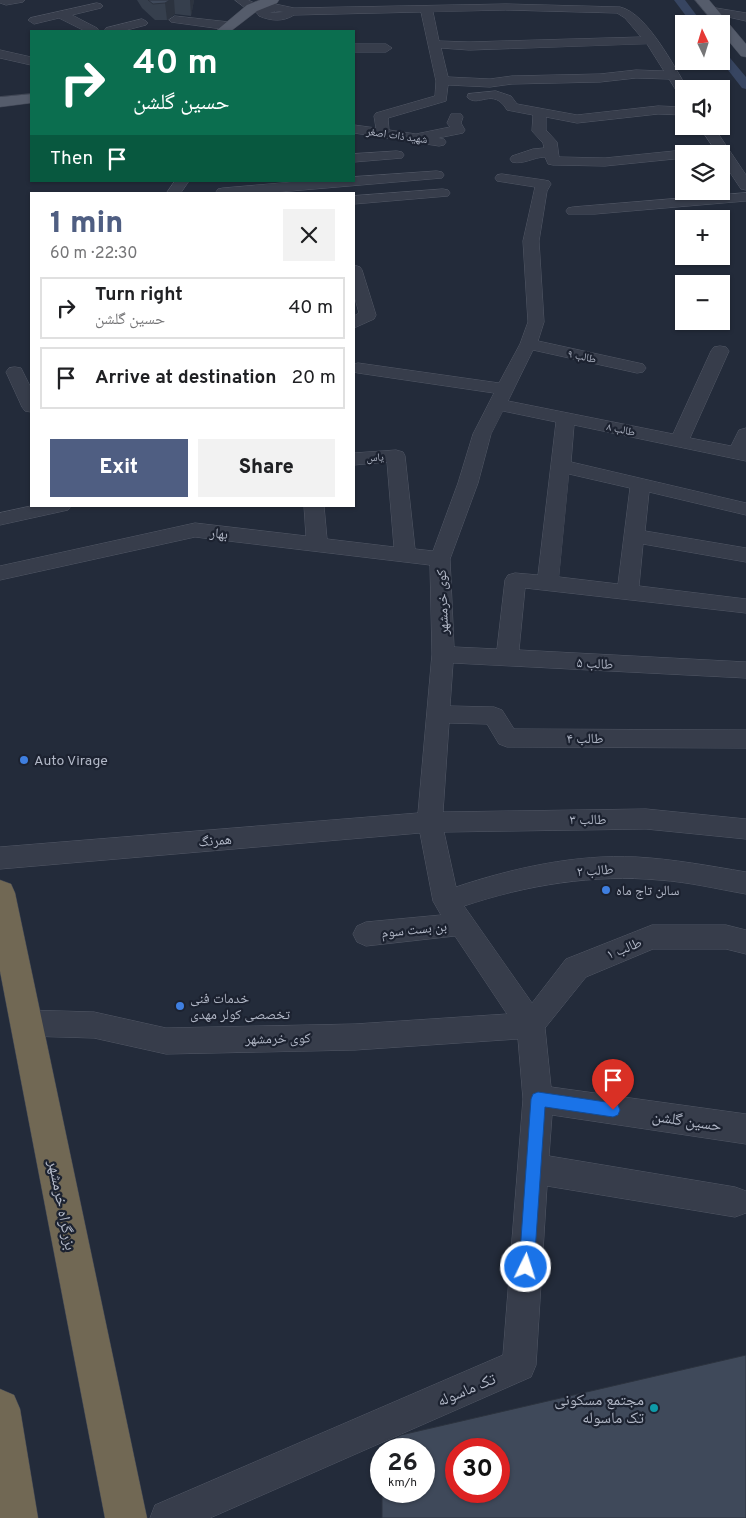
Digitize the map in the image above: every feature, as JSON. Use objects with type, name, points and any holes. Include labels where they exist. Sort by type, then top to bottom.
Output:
[{"type":"highway","name":"بزرگراه خرمشهر","points":[[0,892],[126,1518]]},
{"type":"highway","points":[[0,1409],[17,1518]]},
{"type":"main road","points":[[226,29],[257,5]]},
{"type":"main road","points":[[706,5],[740,40],[746,53]]},
{"type":"main road","points":[[0,102],[30,98]]},
{"type":"street","points":[[4,0],[6,2],[20,0]]},
{"type":"street","points":[[257,5],[288,9],[291,12]]},
{"type":"street","points":[[257,5],[263,14],[275,17],[289,15],[291,12],[426,8],[506,7],[620,10],[631,18],[649,40],[676,80]]},
{"type":"street","points":[[706,5],[746,17]]},
{"type":"street","points":[[34,20],[97,6]]},
{"type":"street","points":[[383,133],[381,116],[397,109],[433,102],[441,98],[442,81],[426,8]]},
{"type":"street","points":[[61,14],[91,30]]},
{"type":"street","points":[[275,17],[282,30]]},
{"type":"street","points":[[175,20],[226,29]]},
{"type":"street","points":[[114,30],[142,22]]},
{"type":"street","points":[[434,44],[469,46],[649,40]]},
{"type":"street","points":[[355,48],[386,48]]},
{"type":"street","points":[[0,54],[30,60]]},
{"type":"street","points":[[442,81],[490,83],[512,80],[600,78],[636,74],[672,75]]},
{"type":"street","points":[[471,98],[484,94],[503,96],[511,103],[512,107],[577,119],[658,110],[675,111]]},
{"type":"street","points":[[540,112],[539,131],[550,142],[553,161],[604,162],[675,155]]},
{"type":"street","points":[[417,138],[458,130],[454,123],[456,117]]},
{"type":"street","name":"شهید ذات اصغر","points":[[355,130],[439,142]]},
{"type":"street","points":[[517,159],[533,152],[552,152]]},
{"type":"street","points":[[355,158],[397,155]]},
{"type":"street","points":[[730,162],[746,186]]},
{"type":"street","points":[[223,192],[328,186],[437,175]]},
{"type":"street","name":"کوی خرمشهر","points":[[502,178],[544,184],[540,191],[532,241],[536,322],[528,344],[482,434],[468,483],[440,559],[443,654],[430,822],[446,901],[531,1025],[538,1099]]},
{"type":"street","points":[[355,200],[443,193]]},
{"type":"street","points":[[573,211],[624,209],[698,199],[746,197]]},
{"type":"street","points":[[355,273],[368,315],[355,322]]},
{"type":"street","name":"طالب ۹","points":[[528,344],[637,368]]},
{"type":"street","points":[[679,441],[720,351]]},
{"type":"street","name":"طالب ۸","points":[[358,368],[500,396],[566,418],[742,454]]},
{"type":"street","points":[[15,372],[30,406]]},
{"type":"street","points":[[548,583],[566,418]]},
{"type":"street","points":[[742,454],[746,434]]},
{"type":"street","name":"یاس","points":[[355,459],[396,456],[405,555]]},
{"type":"street","points":[[562,466],[746,509]]},
{"type":"street","points":[[628,592],[640,483]]},
{"type":"street","points":[[0,519],[56,507]]},
{"type":"street","points":[[314,507],[317,545]]},
{"type":"street","name":"بهار","points":[[0,573],[195,530],[440,559]]},
{"type":"street","points":[[634,536],[746,555]]},
{"type":"street","points":[[507,658],[515,580],[746,606]]},
{"type":"street","name":"طالب ۵","points":[[443,654],[746,670]]},
{"type":"street","name":"طالب ۴","points":[[437,714],[494,716],[507,738],[746,739]]},
{"type":"street","name":"طالب ۳","points":[[430,822],[646,819],[746,829]]},
{"type":"street","name":"همرنگ","points":[[0,858],[430,822]]},
{"type":"street","name":"طالب ۲","points":[[446,901],[478,889],[576,871],[632,868],[659,869],[746,883]]},
{"type":"street","name":"بن بست سوم","points":[[366,934],[462,924]]},
{"type":"street","name":"طالب ۱","points":[[531,1025],[576,968],[652,936],[726,937],[746,942]]},
{"type":"street","name":"کوی خرمشهر","points":[[26,1022],[94,1025],[166,1041],[355,1037],[531,1025]]},
{"type":"street","name":"حسین گلشن","points":[[538,1099],[746,1129]]},
{"type":"street","name":"تک ماسوله","points":[[168,1518],[520,1366],[538,1099]]},
{"type":"street","points":[[533,1169],[734,1202]]},
{"type":"building","points":[[148,0],[170,0],[165,3],[153,4]]},
{"type":"building","name":"مجتمع مسکونی تک ماسوله","points":[[746,1355],[746,1518],[382,1518],[382,1503],[435,1503],[435,1438],[396,1438],[401,1435]]},
{"type":"waterway","points":[[679,0],[691,15]]},
{"type":"waterway","points":[[730,65],[746,85]]},
{"type":"place","name":"Auto Virage","points":[[24,760]]},
{"type":"place","name":"سالن تاج ماه","points":[[606,890]]},
{"type":"place","name":"خدمات فنی تخصصی کولر مهدی","points":[[180,1006]]},
{"type":"place","name":"مجتمع مسکونی تک ماسوله","points":[[654,1408]]},
{"type":"route","points":[[526,1267],[538,1099],[613,1110]]}]
